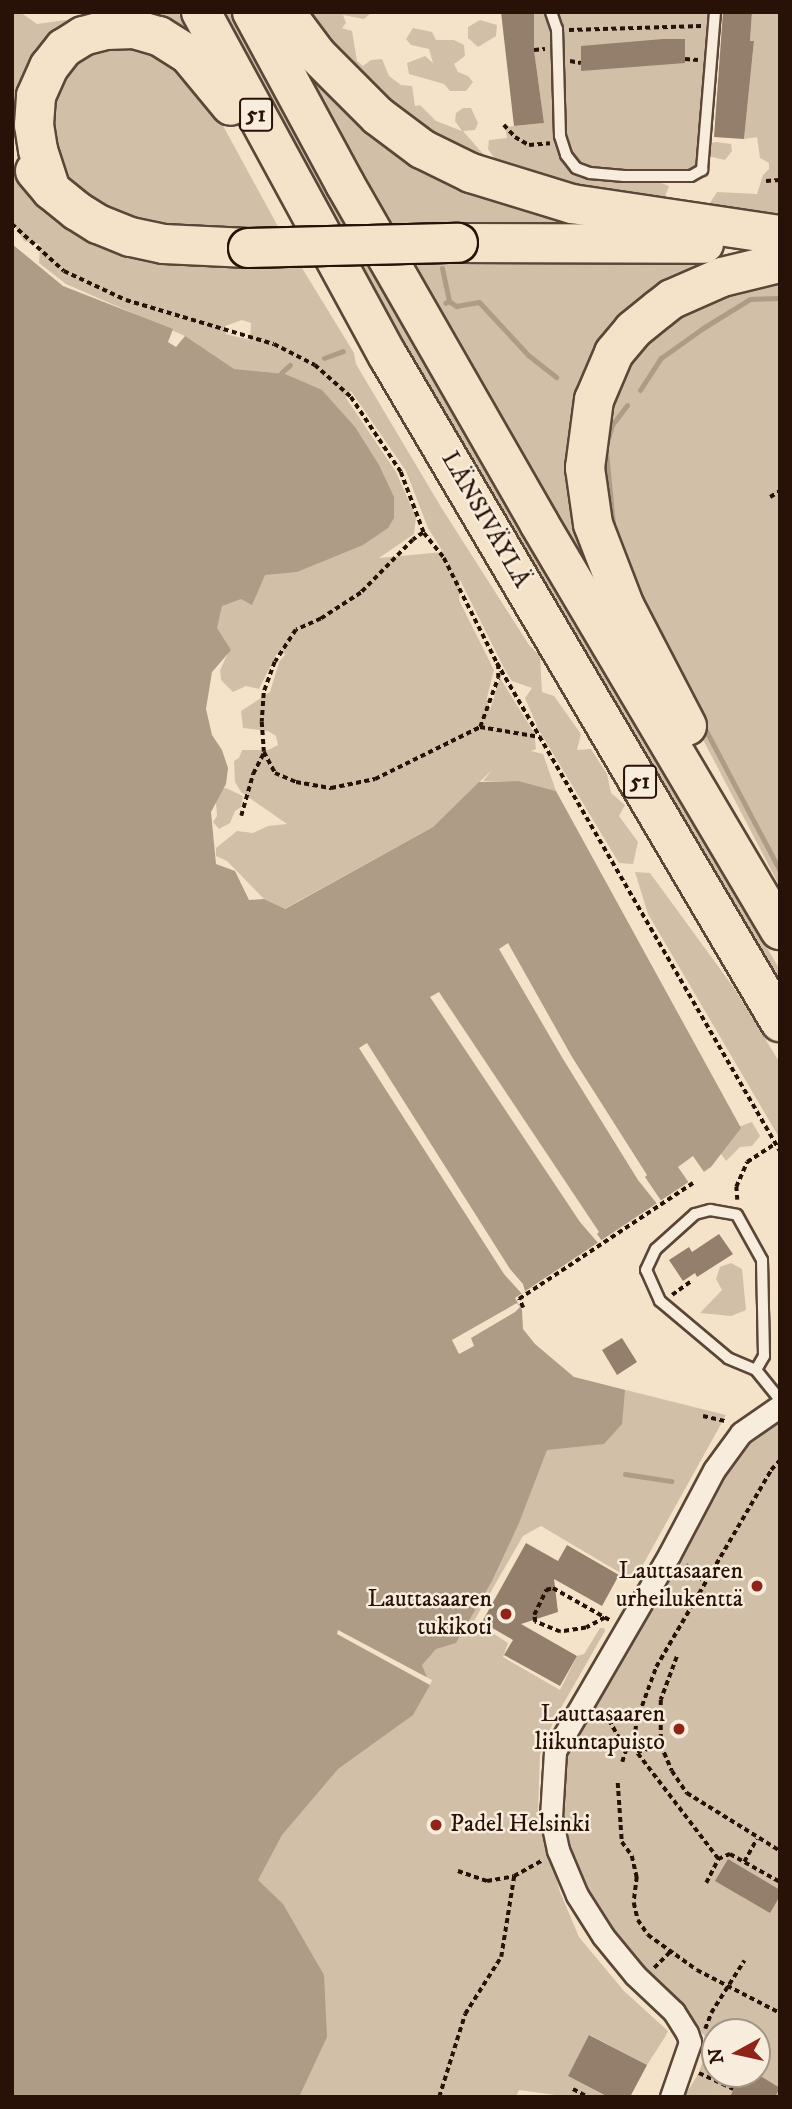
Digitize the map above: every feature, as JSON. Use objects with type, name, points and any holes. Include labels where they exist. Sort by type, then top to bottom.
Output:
[{"type":"highway","name":"LÄNSIVÄYLÄ","points":[[201,12],[311,218],[409,391],[780,1022]]},
{"type":"highway","name":"LÄNSIVÄYLÄ","points":[[252,12],[345,184],[539,523],[780,929]]},
{"type":"highway","points":[[285,12],[317,55],[378,116],[422,149],[471,173],[572,204],[780,235]]},
{"type":"highway","points":[[51,190],[38,150],[34,125],[36,96],[49,68],[64,48],[83,36],[106,30],[134,29],[159,36],[188,54],[214,82],[311,218]]},
{"type":"highway","points":[[12,121],[25,158],[51,190],[98,224],[131,237],[164,244],[248,248],[458,243],[780,247]]},
{"type":"highway","points":[[780,262],[687,291],[672,299],[633,330],[614,353],[601,379],[588,431],[585,468],[593,524],[613,578],[715,780],[780,929]]},
{"type":"street","points":[[671,2097],[690,2042],[679,2019],[635,1975],[603,1936],[577,1895],[558,1850],[551,1817],[555,1751],[669,1555],[714,1470],[741,1433],[780,1403]]},
{"type":"lane","points":[[551,12],[556,29],[560,136],[576,168],[590,173],[691,176],[702,170],[715,12]]},
{"type":"lane","points":[[756,1370],[764,1356],[762,1260],[737,1215],[710,1210],[695,1214],[656,1249],[646,1270],[662,1303],[728,1358],[756,1370],[780,1403]]},
{"type":"path","points":[[556,29],[690,28],[714,25]]},
{"type":"path","points":[[504,125],[515,137],[528,145],[548,144],[560,136]]},
{"type":"path","points":[[766,181],[780,180]]},
{"type":"path","points":[[12,224],[64,271],[126,300],[274,344],[315,365],[351,397],[369,420],[401,472],[424,533],[444,558],[498,663],[780,1151]]},
{"type":"path","points":[[770,497],[780,491]]},
{"type":"path","points":[[241,816],[253,774],[264,752],[264,693],[275,662],[296,631],[321,619],[360,593],[413,540],[424,533]]},
{"type":"path","points":[[480,727],[498,678],[498,663]]},
{"type":"path","points":[[264,752],[275,773],[296,782],[331,788],[375,779],[480,727],[540,737]]},
{"type":"path","points":[[737,1215],[736,1187],[747,1162],[776,1143]]},
{"type":"path","points":[[523,1308],[519,1300],[693,1183]]},
{"type":"path","points":[[662,1303],[691,1281]]},
{"type":"path","points":[[703,1416],[727,1422]]},
{"type":"path","points":[[718,1859],[635,1750],[645,1692],[705,1582],[771,1469],[780,1460]]},
{"type":"path","points":[[683,1562],[705,1582]]},
{"type":"path","points":[[605,1618],[586,1628],[560,1632],[535,1622],[534,1615],[546,1590],[553,1588],[605,1618],[615,1624]]},
{"type":"path","points":[[677,1657],[661,1700],[661,1745],[672,1771],[687,1793],[780,1851]]},
{"type":"path","points":[[582,1703],[609,1720],[626,1750],[622,1762]]},
{"type":"path","points":[[626,1750],[661,1745]]},
{"type":"path","points":[[618,1783],[622,1842],[632,1856],[637,1877],[634,1903],[638,1920],[648,1935],[669,1951],[729,1987],[780,2013]]},
{"type":"path","points":[[744,1862],[757,1839]]},
{"type":"path","points":[[706,1883],[718,1859],[730,1854],[780,1882]]},
{"type":"path","points":[[458,1871],[487,1881],[514,1876],[550,1857]]},
{"type":"path","points":[[439,2097],[466,2014],[501,1957],[514,1876]]},
{"type":"path","points":[[709,2018],[744,1961]]},
{"type":"path","points":[[682,2065],[734,2089]]},
{"type":"path","points":[[573,2089],[588,2097]]},
{"type":"shaded area","points":[[12,12],[20,12],[37,24],[122,12],[178,12],[185,27],[179,32],[105,22],[19,113],[12,88]]},
{"type":"shaded area","points":[[221,12],[230,12],[348,229],[338,229]]},
{"type":"shaded area","points":[[295,12],[372,12],[364,19],[343,15],[346,23],[342,28],[352,31],[357,61],[363,66],[371,60],[382,59],[389,76],[401,85],[412,86],[415,106],[420,105],[436,121],[462,131],[455,121],[456,113],[463,108],[471,108],[478,123],[475,130],[463,131],[499,172],[424,141]]},
{"type":"shaded area","points":[[534,12],[719,12],[717,58],[704,65],[704,116],[697,169],[631,171],[620,181],[627,183],[653,180],[669,186],[664,199],[631,204],[497,162],[488,149],[489,140],[507,138],[505,127],[544,123],[534,50]]},
{"type":"shaded area","points":[[752,12],[780,12],[780,224],[712,209],[710,203],[717,192],[757,194],[763,175],[769,169],[769,163],[760,158],[757,137],[744,139],[754,42],[750,41]]},
{"type":"shaded area","points":[[480,20],[497,25],[496,36],[478,47],[468,38],[468,27]]},
{"type":"shaded area","points":[[413,28],[432,32],[436,40],[454,40],[464,45],[465,56],[454,64],[458,72],[468,76],[473,82],[466,91],[450,91],[444,84],[409,74],[407,63],[425,56],[433,63],[429,49],[411,45],[406,39]]},
{"type":"shaded area","points":[[99,42],[164,48],[215,111],[281,232],[176,240],[106,215],[73,183],[56,162],[45,135],[55,81]]},
{"type":"shaded area","points":[[291,49],[372,125],[646,223],[392,230]]},
{"type":"shaded area","points":[[710,143],[731,144],[732,151],[725,160],[707,156]]},
{"type":"shaded area","points":[[12,162],[38,206],[55,221],[100,243],[256,263],[262,268],[302,268],[354,353],[356,364],[441,507],[529,645],[540,656],[542,692],[554,696],[581,734],[577,750],[591,749],[607,774],[611,793],[625,805],[619,816],[638,842],[633,864],[619,863],[537,727],[534,731],[536,749],[531,751],[543,754],[556,791],[519,781],[483,781],[492,770],[433,827],[284,909],[264,899],[227,861],[216,856],[216,848],[237,831],[253,833],[268,826],[287,824],[241,792],[235,782],[234,761],[239,758],[242,750],[268,750],[278,745],[276,736],[268,731],[243,728],[241,711],[270,692],[279,662],[285,655],[282,649],[276,655],[259,689],[246,686],[233,692],[221,680],[220,670],[228,653],[212,672],[185,336],[66,284],[39,263],[40,244],[24,241],[12,222]],"holes":[[[242,320],[251,323],[250,340],[226,334],[225,326]],[[351,391],[406,471],[428,528],[443,552],[379,558],[414,534],[416,517],[396,472],[346,398]],[[460,580],[506,672],[512,681],[532,688],[525,698],[537,726],[533,731],[500,678],[490,710],[487,698],[494,670],[459,600]]]},
{"type":"shaded area","points":[[12,244],[63,286],[173,329],[168,342],[176,347],[185,336],[234,369],[285,374],[322,390],[355,427],[379,465],[394,497],[394,518],[388,528],[363,545],[297,572],[265,575],[252,605],[241,599],[222,606],[217,628],[231,650],[212,672],[206,709],[212,735],[222,750],[228,768],[226,784],[211,812],[216,864],[235,871],[249,900],[264,899],[285,909],[433,827],[479,782],[519,781],[556,791],[741,1128],[711,1167],[515,1298],[522,1310],[523,1329],[535,1344],[574,1377],[625,1390],[622,1424],[604,1444],[547,1450],[519,1523],[492,1581],[456,1643],[436,1649],[422,1665],[430,1685],[413,1715],[338,1769],[282,1835],[258,1880],[283,1904],[324,1975],[327,2037],[299,2097],[12,2097]]},
{"type":"shaded area","points":[[720,256],[729,259],[582,403],[635,649],[407,259]]},
{"type":"shaded area","points":[[356,262],[365,262],[780,970],[780,985]]},
{"type":"shaded area","points":[[780,271],[780,887],[674,684],[596,486],[604,391],[647,328]]},
{"type":"shaded area","points":[[226,788],[243,796],[241,807],[235,811],[230,823],[219,829],[213,822],[217,816],[215,791]]},
{"type":"shaded area","points":[[635,872],[650,873],[734,988],[780,1063],[780,1139],[648,914]]},
{"type":"shaded area","points":[[752,1122],[760,1136],[752,1146],[740,1147],[726,1161],[719,1151],[738,1127]]},
{"type":"shaded area","points":[[731,1263],[742,1269],[746,1310],[731,1316],[700,1313],[722,1290],[716,1279],[720,1267]]},
{"type":"shaded area","points":[[574,1377],[726,1415],[634,1581],[541,1526],[523,1536],[474,1621],[508,1643],[503,1657],[560,1690],[577,1656],[584,1654],[600,1628],[604,1628],[605,1631],[554,1720],[540,1755],[538,1812],[560,1892],[579,1937],[624,1991],[668,2031],[665,2037],[647,2065],[590,2035],[568,2076],[607,2097],[570,2097],[519,2090],[516,2097],[151,2097],[175,1927],[393,1707]]},
{"type":"shaded area","name":"Lauttasaaren liikuntapuisto","points":[[780,1422],[780,2097],[684,2097],[701,2066],[701,2088],[771,2088],[771,2018],[701,2018],[701,2032],[636,1968],[586,1896],[568,1847],[560,1792],[563,1756],[727,1469],[740,1451]]},
{"type":"pier","points":[[508,943],[572,1057],[647,1175],[645,1177],[662,1202],[658,1205],[638,1180],[499,949]]},
{"type":"pier","points":[[439,992],[599,1232],[597,1234],[602,1241],[599,1244],[580,1222],[430,997]]},
{"type":"pier","points":[[367,1043],[510,1269],[523,1284],[525,1291],[522,1294],[504,1274],[359,1048]]},
{"type":"pier","points":[[693,1156],[704,1172],[689,1183],[678,1167]]},
{"type":"pier","points":[[517,1303],[520,1307],[515,1312],[471,1338],[474,1346],[459,1354],[452,1340]]},
{"type":"pier","points":[[338,1630],[432,1680],[430,1685],[337,1634]]},
{"type":"building","points":[[501,12],[534,12],[534,50],[544,123],[514,126]]},
{"type":"building","points":[[723,12],[752,12],[750,41],[754,41],[744,139],[714,137]]},
{"type":"building","points":[[685,39],[685,63],[581,71],[581,46]]},
{"type":"building","points":[[719,1234],[733,1254],[697,1277],[695,1273],[683,1281],[669,1260],[689,1247],[692,1252]]},
{"type":"building","points":[[622,1338],[637,1362],[617,1375],[602,1350]]},
{"type":"building","name":"Lauttasaaren tukikoti","points":[[526,1543],[558,1561],[567,1545],[619,1575],[602,1606],[554,1579],[558,1612],[521,1624],[577,1656],[560,1686],[504,1655],[513,1640],[482,1622]]},
{"type":"building","points":[[728,1859],[780,1890],[780,1896],[770,1913],[715,1881]]},
{"type":"building","points":[[589,2035],[647,2065],[630,2097],[608,2097],[568,2076]]},
{"type":"building","points":[[771,2083],[780,2088],[775,2097],[730,2097],[734,2088],[771,2088]]},
{"type":"waterway","points":[[442,268],[449,301],[445,303]]},
{"type":"waterway","points":[[640,390],[661,358],[703,328],[750,299],[780,298]]},
{"type":"waterway","points":[[449,301],[456,306],[479,302],[528,355],[556,377]]},
{"type":"waterway","points":[[324,358],[343,351]]},
{"type":"waterway","points":[[281,373],[290,365]]},
{"type":"waterway","points":[[607,442],[612,425],[627,405]]},
{"type":"waterway","points":[[606,452],[613,525]]},
{"type":"waterway","points":[[703,725],[780,871]]},
{"type":"waterway","points":[[625,1474],[671,1481]]},
{"type":"place","name":"Lauttasaaren urheilukenttä","points":[[757,1586]]},
{"type":"place","name":"Lauttasaaren tukikoti","points":[[506,1614]]},
{"type":"place","name":"Lauttasaaren liikuntapuisto","points":[[679,1729]]},
{"type":"place","name":"Padel Helsinki","points":[[436,1825]]}]
